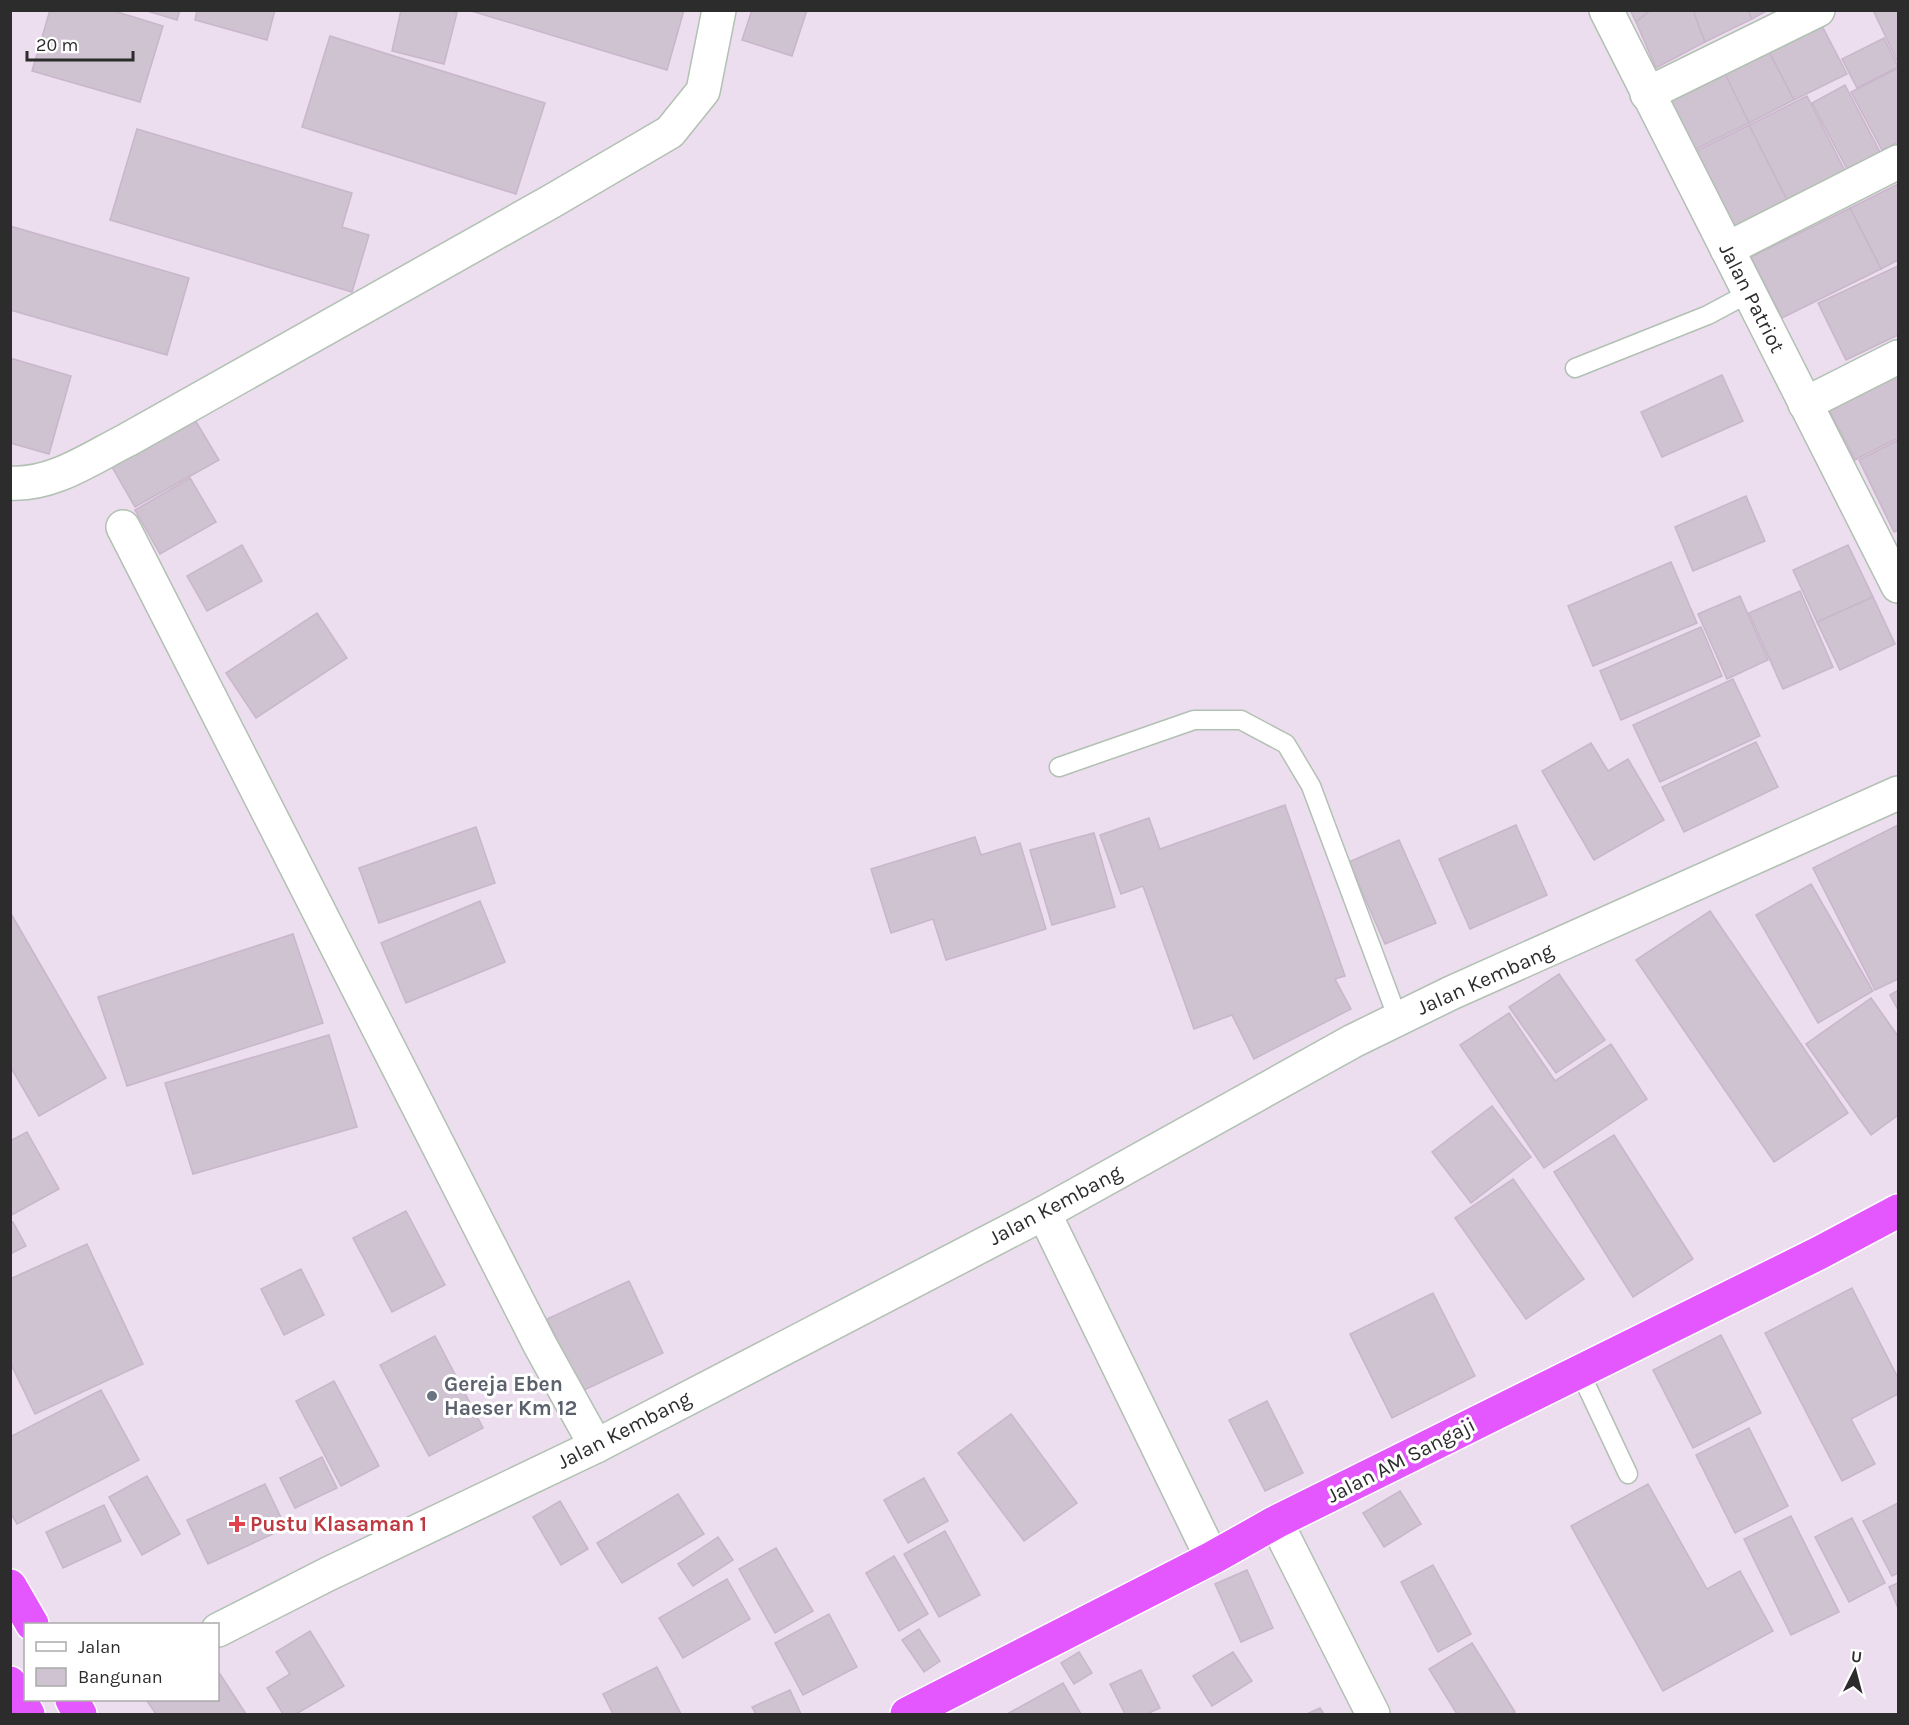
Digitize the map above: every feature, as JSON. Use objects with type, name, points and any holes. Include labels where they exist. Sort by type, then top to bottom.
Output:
[{"type":"highway","name":"Jalan AM Sangaji","points":[[907,1714],[1212,1558],[1276,1522],[1819,1253],[1899,1211]]},
{"type":"highway","points":[[10,1586],[31,1623]]},
{"type":"highway","points":[[10,1683],[28,1714]]},
{"type":"street","points":[[10,483],[64,473],[127,440],[670,132],[703,91],[719,10]]},
{"type":"street","name":"Jalan Patriot","points":[[1606,10],[1805,404],[1889,546],[1899,586]]},
{"type":"street","points":[[1647,94],[1818,10]]},
{"type":"street","points":[[1727,249],[1899,162]]},
{"type":"street","points":[[1805,404],[1899,357]]},
{"type":"street","points":[[123,527],[540,1345],[596,1446]]},
{"type":"street","name":"Jalan Kembang","points":[[219,1629],[328,1574],[596,1446],[1044,1213],[1353,1041],[1899,793]]},
{"type":"street","points":[[1044,1213],[1212,1558]]},
{"type":"street","points":[[1276,1522],[1373,1714]]},
{"type":"lane","points":[[1575,369],[1708,315],[1749,293]]},
{"type":"lane","points":[[1059,767],[1194,720],[1241,720],[1286,744],[1311,786],[1398,1019]]},
{"type":"lane","points":[[1579,1371],[1628,1474]]},
{"type":"building","points":[[50,10],[111,10],[163,26],[140,102],[32,71]]},
{"type":"building","points":[[144,10],[180,10],[177,20]]},
{"type":"building","points":[[197,10],[275,10],[267,40],[195,20]]},
{"type":"building","points":[[401,10],[448,10],[457,13],[444,64],[392,51]]},
{"type":"building","points":[[468,10],[684,10],[667,70]]},
{"type":"building","points":[[752,10],[807,10],[792,56],[742,40]]},
{"type":"building","points":[[1630,10],[1651,10],[1636,22]]},
{"type":"building","points":[[1651,10],[1693,10],[1705,42],[1656,68],[1636,22]]},
{"type":"building","points":[[1693,10],[1748,10],[1752,19],[1705,42]]},
{"type":"building","points":[[1748,10],[1768,10],[1752,19]]},
{"type":"building","points":[[1873,10],[1898,10],[1898,63]]},
{"type":"building","points":[[1819,20],[1847,74],[1794,100],[1766,46]]},
{"type":"building","points":[[330,36],[545,103],[516,194],[302,127]]},
{"type":"building","points":[[1884,38],[1898,67],[1857,88],[1842,59]]},
{"type":"building","points":[[1766,46],[1794,100],[1749,123],[1722,68]]},
{"type":"building","points":[[1722,68],[1749,123],[1692,151],[1664,97]]},
{"type":"building","points":[[1898,68],[1898,142],[1882,150],[1851,92]]},
{"type":"building","points":[[1845,85],[1880,152],[1847,169],[1812,103]]},
{"type":"building","points":[[1807,96],[1845,171],[1787,200],[1749,125]]},
{"type":"building","points":[[1749,125],[1787,200],[1730,228],[1692,153]]},
{"type":"building","points":[[137,129],[352,193],[342,227],[369,235],[352,292],[110,220]]},
{"type":"building","points":[[1898,184],[1898,260],[1881,269],[1850,208]]},
{"type":"building","points":[[1850,208],[1881,269],[1782,318],[1751,257]]},
{"type":"building","points":[[10,226],[189,278],[167,355],[10,310]]},
{"type":"building","points":[[1898,266],[1898,335],[1846,360],[1818,303]]},
{"type":"building","points":[[10,358],[71,376],[49,454],[10,443]]},
{"type":"building","points":[[1898,368],[1898,438],[1855,460],[1826,404]]},
{"type":"building","points":[[1722,375],[1743,421],[1662,457],[1641,412]]},
{"type":"building","points":[[195,420],[219,460],[135,507],[112,467]]},
{"type":"building","points":[[1898,440],[1898,530],[1894,532],[1859,460]]},
{"type":"building","points":[[190,478],[216,522],[160,554],[135,510]]},
{"type":"building","points":[[1746,496],[1765,541],[1693,571],[1675,527]]},
{"type":"building","points":[[242,545],[262,581],[207,611],[187,576]]},
{"type":"building","points":[[1848,545],[1873,597],[1817,622],[1793,570]]},
{"type":"building","points":[[1671,562],[1697,623],[1593,666],[1568,606]]},
{"type":"building","points":[[1800,591],[1833,667],[1783,689],[1749,613]]},
{"type":"building","points":[[1740,596],[1768,660],[1727,679],[1698,614]]},
{"type":"building","points":[[1873,597],[1895,644],[1840,670],[1817,622]]},
{"type":"building","points":[[317,613],[347,658],[256,718],[226,673]]},
{"type":"building","points":[[1701,627],[1722,676],[1621,720],[1600,671]]},
{"type":"building","points":[[1733,679],[1760,736],[1660,782],[1633,725]]},
{"type":"building","points":[[1756,742],[1778,787],[1684,832],[1662,787]]},
{"type":"building","points":[[1591,743],[1608,771],[1628,759],[1664,820],[1594,860],[1542,771]]},
{"type":"building","points":[[1285,805],[1345,976],[1335,979],[1351,1009],[1254,1059],[1232,1015],[1194,1029],[1143,886],[1121,894],[1100,835],[1149,818],[1160,849]]},
{"type":"building","points":[[1516,825],[1547,895],[1470,929],[1439,859]]},
{"type":"building","points":[[1898,825],[1898,979],[1875,990],[1813,868]]},
{"type":"building","points":[[476,827],[495,883],[379,923],[359,868]]},
{"type":"building","points":[[1094,833],[1115,907],[1052,925],[1030,850]]},
{"type":"building","points":[[975,837],[981,855],[1020,843],[1046,929],[946,960],[933,919],[891,933],[871,869]]},
{"type":"building","points":[[1399,840],[1436,923],[1385,944],[1349,862]]},
{"type":"building","points":[[1811,884],[1873,991],[1818,1023],[1756,915]]},
{"type":"building","points":[[480,901],[505,962],[406,1003],[381,943]]},
{"type":"building","points":[[1710,911],[1848,1113],[1774,1162],[1636,960]]},
{"type":"building","points":[[10,912],[106,1078],[39,1116],[10,1066]]},
{"type":"building","points":[[293,934],[323,1023],[127,1086],[98,997]]},
{"type":"building","points":[[1559,974],[1605,1040],[1556,1073],[1509,1007]]},
{"type":"building","points":[[1898,990],[1898,1010],[1890,995]]},
{"type":"building","points":[[1871,998],[1898,1036],[1898,1115],[1871,1135],[1806,1044]]},
{"type":"building","points":[[1509,1013],[1555,1081],[1611,1044],[1647,1099],[1544,1168],[1460,1045]]},
{"type":"building","points":[[329,1035],[357,1127],[193,1174],[165,1083]]},
{"type":"building","points":[[1492,1106],[1531,1157],[1471,1203],[1432,1152]]},
{"type":"building","points":[[27,1132],[59,1189],[10,1216],[10,1141]]},
{"type":"building","points":[[1614,1135],[1693,1259],[1633,1297],[1554,1172]]},
{"type":"building","points":[[1513,1179],[1584,1279],[1526,1319],[1455,1218]]},
{"type":"building","points":[[406,1211],[445,1285],[392,1312],[353,1238]]},
{"type":"building","points":[[13,1222],[26,1246],[10,1254],[10,1223]]},
{"type":"building","points":[[87,1244],[143,1364],[35,1414],[10,1362],[10,1279]]},
{"type":"building","points":[[301,1269],[324,1315],[284,1335],[261,1289]]},
{"type":"building","points":[[629,1281],[663,1353],[582,1391],[547,1319]]},
{"type":"building","points":[[1852,1288],[1898,1378],[1898,1394],[1851,1419],[1875,1464],[1842,1481],[1765,1333]]},
{"type":"building","points":[[1433,1293],[1475,1376],[1392,1418],[1350,1334]]},
{"type":"building","points":[[1721,1335],[1761,1413],[1693,1448],[1653,1370]]},
{"type":"building","name":"Gereja Eben Haeser Km 12","points":[[435,1336],[483,1428],[429,1456],[380,1365]]},
{"type":"building","points":[[334,1381],[379,1466],[341,1486],[296,1401]]},
{"type":"building","points":[[101,1390],[139,1460],[17,1524],[10,1512],[10,1437]]},
{"type":"building","points":[[1267,1401],[1303,1473],[1265,1491],[1229,1420]]},
{"type":"building","points":[[1011,1414],[1077,1503],[1024,1541],[958,1453]]},
{"type":"building","points":[[1749,1428],[1788,1506],[1735,1533],[1696,1455]]},
{"type":"building","points":[[322,1457],[337,1488],[295,1508],[280,1478]]},
{"type":"building","points":[[147,1476],[180,1534],[142,1555],[109,1497]]},
{"type":"building","points":[[924,1478],[948,1521],[908,1543],[884,1500]]},
{"type":"building","name":"Pustu Klasaman 1","points":[[265,1484],[286,1528],[208,1564],[187,1520]]},
{"type":"building","points":[[1648,1484],[1707,1589],[1740,1571],[1773,1631],[1663,1691],[1571,1526]]},
{"type":"building","points":[[1400,1491],[1421,1524],[1384,1547],[1363,1513]]},
{"type":"building","points":[[678,1494],[704,1534],[622,1583],[597,1543]]},
{"type":"building","points":[[560,1501],[588,1549],[561,1565],[533,1517]]},
{"type":"building","points":[[1898,1503],[1898,1573],[1892,1576],[1863,1521]]},
{"type":"building","points":[[104,1505],[121,1541],[63,1568],[46,1532]]},
{"type":"building","points":[[1791,1516],[1839,1612],[1791,1635],[1744,1539]]},
{"type":"building","points":[[1852,1518],[1885,1583],[1849,1602],[1815,1537]]},
{"type":"building","points":[[945,1531],[980,1595],[939,1617],[904,1554]]},
{"type":"building","points":[[718,1537],[733,1560],[693,1586],[678,1564]]},
{"type":"building","points":[[776,1548],[813,1611],[775,1633],[739,1569]]},
{"type":"building","points":[[894,1556],[928,1614],[899,1631],[866,1573]]},
{"type":"building","points":[[1433,1565],[1471,1634],[1438,1652],[1401,1582]]},
{"type":"building","points":[[1247,1570],[1273,1628],[1241,1642],[1215,1584]]},
{"type":"building","points":[[727,1579],[750,1619],[683,1658],[659,1618]]},
{"type":"building","points":[[1898,1583],[1898,1608],[1889,1587]]},
{"type":"building","points":[[829,1614],[857,1667],[803,1695],[775,1643]]},
{"type":"building","points":[[919,1629],[940,1661],[924,1672],[902,1640]]},
{"type":"building","points":[[310,1631],[344,1686],[296,1714],[283,1714],[267,1688],[290,1674],[276,1652]]},
{"type":"building","points":[[1472,1643],[1515,1712],[1511,1714],[1457,1714],[1429,1669]]},
{"type":"building","points":[[1079,1652],[1092,1673],[1074,1684],[1061,1663]]},
{"type":"building","points":[[1233,1652],[1252,1681],[1212,1706],[1193,1676]]},
{"type":"building","points":[[657,1667],[681,1714],[613,1714],[603,1694]]},
{"type":"building","points":[[1141,1670],[1160,1708],[1147,1714],[1125,1714],[1110,1684]]},
{"type":"building","points":[[219,1673],[246,1714],[156,1714],[147,1701],[219,1701]]},
{"type":"building","points":[[1063,1683],[1081,1714],[1007,1714]]},
{"type":"building","points":[[790,1690],[801,1714],[756,1714],[752,1707]]},
{"type":"building","points":[[1320,1708],[1324,1714],[1307,1714]]},
{"type":"place","name":"Gereja Eben Haeser Km 12","points":[[432,1396]]},
{"type":"place","name":"Pustu Klasaman 1","points":[[237,1524]]}]
